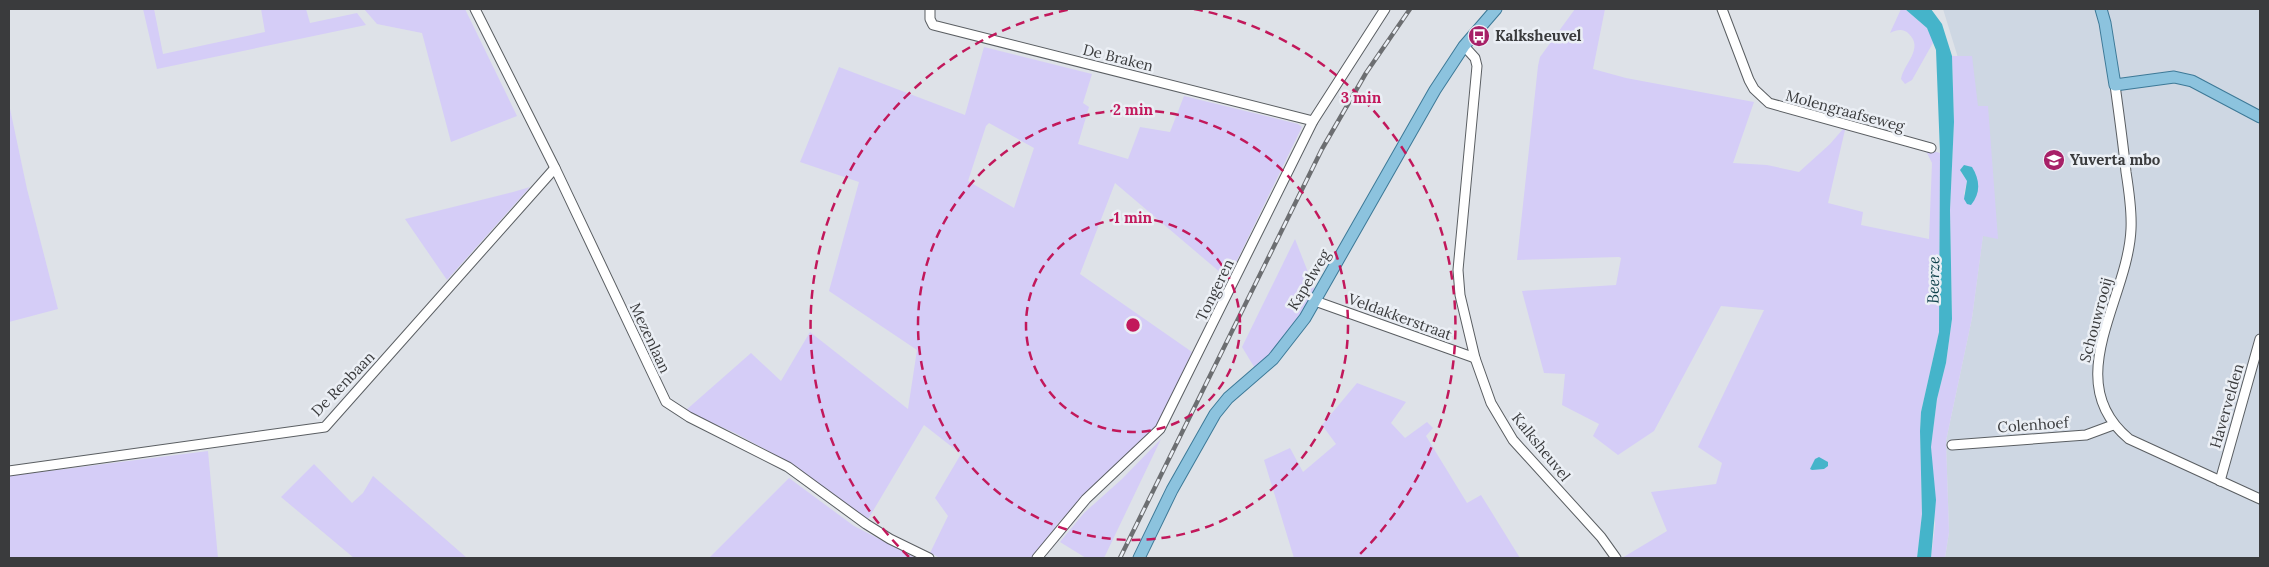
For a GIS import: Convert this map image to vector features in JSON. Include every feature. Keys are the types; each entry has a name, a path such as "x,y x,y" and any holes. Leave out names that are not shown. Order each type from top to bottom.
{"main road":[{"name":"Kapelweg","path":"1139,558 1176,482 1215,414 1228,398 1273,358 1305,318 1434,90 1464,46 1496,9"},
{"path":"2101,9 2115,85 2174,77 2192,82 2260,117"}],"street":[{"name":"Mezenlaan","path":"475,9 555,168 666,402 689,417 788,466 866,524 890,539 929,558"},
{"name":"De Braken","path":"930,9 930,19 933,25 1314,121"},
{"name":"Tongeren","path":"1037,558 1058,530 1086,499 1160,429 1314,121 1385,9"},
{"name":"Molengraafseweg","path":"1722,9 1749,80 1754,89 1769,103 1931,148"},
{"name":"Kalksheuvel","path":"1464,46 1475,58 1478,66 1458,283 1475,358 1491,403 1513,440 1601,537 1616,558"},
{"name":"Schouwrooij","path":"2115,85 2132,214 2131,235 2126,262 2100,352 2096,378 2105,412 2113,425 2129,439 2260,499"},
{"name":"De Renbaan","path":"9,471 325,427 555,168"},
{"name":"Veldakkerstraat","path":"1315,301 1475,358"},
{"name":"Havervelden","path":"2220,481 2260,339"},
{"name":"Colenhoef","path":"1952,445 2086,435 2113,425"}],"shaded area":[{"path":"143,9 154,9 163,54 265,32 261,9 306,9 310,23 357,13 366,25 157,69"},
{"path":"364,9 465,9 517,116 451,142 422,33 377,24"},
{"path":"1575,9 1605,9 1593,69 1626,78 1754,102 1733,163 1767,165 1799,172 1830,144 1843,129 1845,130 1828,203 1863,212 1861,225 1929,239 1932,163 1925,149 1940,153 1939,332 1921,412 1922,514 1917,558 1622,558 1667,531 1651,492 1716,484 1722,463 1698,447 1764,310 1721,306 1654,431 1618,455 1593,436 1599,424 1562,405 1565,374 1544,373 1522,291 1616,285 1621,258 1517,260 1540,57"},
{"path":"1901,9 1905,9 1927,28 1934,41 1912,80 1905,84 1901,79 1914,51 1913,40 1909,34 1902,30 1890,33"},
{"path":"1943,9 2260,9 2260,558 1945,558 1949,532 1946,441 1972,318 1983,235 1959,61"},
{"path":"984,47 1092,74 1083,103 1089,107 1078,144 1128,159 1140,127 1170,132 1184,96 1298,124 1302,127 1228,279 1115,183 1080,274 1192,352 1153,434 1060,521 1032,558 940,558 930,553 948,516 935,498 961,454 924,425 867,521 772,453 735,433 685,411 751,353 781,381 810,332 908,409 917,350 829,291 859,182 800,162 839,67 965,115","holes":["989,123 1034,148 1014,208 968,181 986,126"]},
{"path":"1952,56 1972,56 1978,106 1988,106 1998,239 1983,236 1972,318 1946,441 1949,532 1945,558 1931,558 1935,525 1931,447 1937,399 1946,363 1952,319 1950,210 1954,122","holes":["1964,165 1967,181 1961,172","1967,181 1971,205 1964,194"]},
{"path":"9,104 27,189 58,309 9,322"},
{"path":"530,187 447,280 405,219 513,192"},
{"path":"1295,239 1315,290 1286,337 1256,370 1242,347"},
{"path":"1357,383 1406,402 1391,423 1405,438 1427,422 1433,428 1426,436 1467,503 1481,495 1520,558 1294,558 1264,460 1290,448 1303,472 1336,444 1322,425"},
{"path":"1161,439 1104,558 1086,558 1060,542 1084,513 1122,479"},
{"path":"208,451 218,558 9,558 9,476"},
{"path":"314,464 352,503 363,493 373,476 467,558 354,558 281,497"},
{"path":"789,478 854,526 916,558 709,558"}],"water":[{"path":"1905,9 1931,9 1942,24 1952,56 1954,122 1950,210 1952,319 1946,363 1937,399 1931,447 1936,500 1931,558 1917,558 1922,514 1921,412 1939,332 1940,153 1936,50 1927,28"},
{"path":"1964,165 1972,167 1978,182 1978,191 1971,205 1967,204 1964,199 1967,181 1960,170"},
{"path":"1819,457 1828,462 1828,466 1824,469 1810,469 1815,459"}],"railway":[{"path":"1120,558 1322,149 1366,73 1410,9"}],"place":[{"name":"Kalksheuvel","path":"1479,36"},
{"name":"Yuverta mbo","path":"2054,160"}],"water label":[{"name":"Beerze","path":"1933,280"}]}
